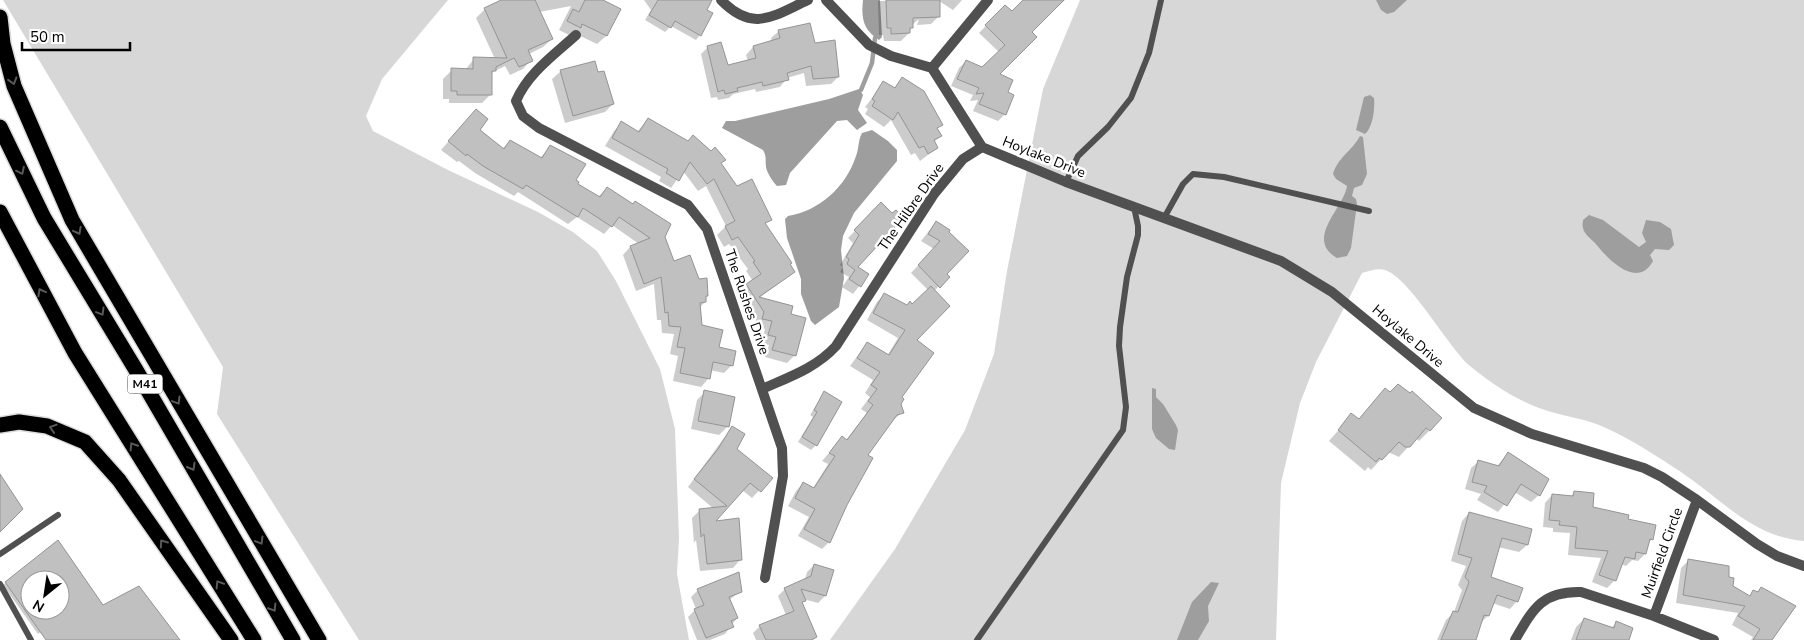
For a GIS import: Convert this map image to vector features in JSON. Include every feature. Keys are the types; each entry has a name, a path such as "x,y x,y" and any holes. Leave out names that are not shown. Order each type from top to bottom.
{"highway":[{"path":"0,17 3,44 14,86 72,220 319,640"},
{"name":"M41","path":"0,127 44,218 136,370 293,640"},
{"path":"0,212 21,256 75,353 254,640"},
{"path":"0,425 19,422 47,426 85,442 119,480 231,640"}],"street":[{"path":"721,0 743,18 757,19 774,15 808,0"},
{"path":"826,0 869,45 882,52 932,68 982,147"},
{"path":"932,68 988,0"},
{"name":"The Rushes Drive","path":"576,35 537,70 522,87 516,101 523,116 539,128 674,197 698,216 707,229 762,389 784,460 774,532 765,578"},
{"name":"Hoylake Drive","path":"982,147 1066,182 1281,261 1316,281 1459,397 1489,415 1532,434 1644,468 1662,476 1757,544 1777,556 1804,565"},
{"name":"The Hilbre Drive","path":"762,389 817,364 832,350 934,194 963,159 982,147"},
{"name":"Muirfield Circle","path":"1654,616 1697,500"},
{"name":"Muirfield Circle","path":"1516,640 1536,607 1544,599 1568,592 1581,592 1654,616 1714,640"}],"lane":[{"path":"1066,182 1078,156 1108,127 1131,98 1149,53 1161,0"},
{"path":"1164,218 1183,184 1193,174 1224,177 1369,211"},
{"path":"977,640 1122,430 1126,407 1119,346 1120,327 1127,277 1138,235 1134,207"},
{"path":"0,554 58,515"},
{"path":"0,584 30,639"}],"shaded area":[{"path":"3,0 448,0 382,79 366,116 373,131 448,170 538,212 573,232 597,251 616,281 660,369 675,429 679,538 677,574 689,640 359,640 217,414 223,367"},
{"path":"863,0 880,0 882,37 879,40 869,32 864,23 862,12"},
{"path":"1080,0 1804,0 1804,541 1786,538 1753,525 1681,472 1615,432 1592,422 1537,407 1497,386 1461,357 1406,286 1395,276 1382,269 1362,273 1316,362 1300,403 1281,483 1276,640 830,640 895,549 965,430 994,354 1007,271 1043,89"},
{"path":"1376,0 1407,0 1394,12 1387,14 1381,10"},
{"path":"859,89 863,95 858,110 867,123 857,130 847,120 837,121 790,173 786,185 777,186 772,180 767,169 763,150 722,128 726,121 735,121 829,99"},
{"path":"1370,95 1374,98 1374,112 1370,127 1365,134 1356,130 1364,97"},
{"path":"872,130 897,150 897,161 854,213 843,236 841,250 844,278 839,307 815,325 811,321 801,294 801,279 787,238 785,219 788,216 810,209 830,196 846,178 857,153 862,133"},
{"path":"1360,136 1363,137 1367,174 1362,185 1354,188 1352,196 1356,199 1357,204 1351,248 1347,256 1337,258 1328,250 1324,242 1325,233 1347,186 1336,179 1333,174 1338,163"},
{"path":"1589,215 1603,220 1639,247 1646,242 1642,233 1646,220 1660,222 1671,229 1674,245 1669,250 1655,249 1650,255 1653,261 1646,269 1639,273 1631,272 1614,263 1586,234 1583,220"},
{"path":"1152,388 1156,389 1156,397 1163,404 1178,430 1175,450 1169,449 1156,438 1152,429"},
{"path":"1211,582 1219,583 1208,606 1209,621 1198,640 1177,640 1192,602"}],"building":[{"path":"501,0 535,0 553,39 528,50 533,61 519,67 514,58 496,67 496,71 492,71 492,95 457,95 457,91 451,91 451,68 473,69 473,57 507,58 484,8"},
{"path":"585,0 603,0 621,9 607,36 582,24 581,28 567,21 573,9 579,12"},
{"path":"658,0 712,0 707,10 713,13 701,36 675,21 671,28 649,15"},
{"path":"886,0 940,0 940,17 913,18 913,28 910,28 910,33 891,34 891,28 887,28"},
{"path":"1023,0 1064,0 1032,32 1037,37 1000,74 1013,80 1008,92 1014,95 1006,115 979,104 984,93 976,94 979,88 957,79 966,60 982,67 1005,45 985,25 1005,5 1012,11"},
{"path":"810,23 815,43 835,40 839,77 813,79 811,66 787,73 789,80 763,86 762,82 737,88 738,91 725,94 724,90 718,92 707,46 721,42 728,65 756,58 753,46 780,38 778,30"},
{"path":"595,61 598,72 604,71 614,104 573,116 560,70"},
{"path":"902,77 924,91 943,125 937,128 942,136 934,140 938,148 928,154 924,146 919,148 898,112 893,120 872,106 875,101 872,99 883,81 895,88"},
{"path":"476,109 488,119 480,130 504,149 510,140 542,158 550,145 586,164 576,180 579,182 578,184 600,197 607,187 633,204 635,201 671,224 665,237 674,261 690,255 699,279 707,278 708,296 706,296 706,302 700,303 702,325 723,330 719,347 736,351 733,366 713,362 710,379 680,373 685,348 677,347 681,327 669,326 668,312 665,313 661,277 644,284 630,246 650,238 619,217 612,227 583,208 578,217 526,185 523,189 483,166 467,154 466,156 448,141"},
{"path":"648,118 688,141 693,135 711,151 715,147 726,160 721,163 737,186 752,179 772,220 765,223 792,263 790,264 795,272 759,297 793,306 791,314 806,318 796,356 772,350 776,337 768,335 772,321 762,319 764,312 746,284 761,274 753,262 755,261 738,237 732,240 725,226 735,221 714,179 707,184 690,162 679,181 666,173 668,169 612,138 621,121 639,132"},
{"path":"881,202 892,213 896,210 904,217 858,267 869,274 861,287 849,279 855,270 847,264 849,259 846,257 859,235 854,230"},
{"path":"936,221 950,230 949,232 969,251 947,274 950,277 940,288 918,265 940,241 928,234"},
{"path":"931,286 950,306 917,340 934,353 902,397 904,399 901,404 904,413 897,415 868,455 873,458 847,505 830,543 804,529 815,509 795,498 803,482 814,488 835,456 829,453 842,436 847,440 873,405 868,401 877,389 871,385 880,372 857,358 867,342 889,355 905,330 873,313 884,293 907,305 910,301 912,304"},
{"path":"1398,384 1410,393 1412,391 1442,418 1430,431 1426,428 1410,447 1405,447 1399,442 1382,460 1379,458 1376,462 1338,430 1351,413 1359,419 1385,388 1390,392"},
{"path":"704,390 735,397 729,427 698,421"},
{"path":"824,391 842,402 817,446 802,437 817,412 814,410"},
{"path":"732,426 745,434 737,449 773,478 761,492 750,483 716,521 739,518 742,560 707,564 704,534 701,537 699,509 727,506 694,479 718,449"},
{"path":"1508,452 1549,479 1540,496 1521,484 1507,506 1484,492 1487,486 1472,482 1478,460 1499,466"},
{"path":"0,474 23,509 0,532"},
{"path":"1574,491 1594,493 1593,507 1629,515 1628,519 1656,525 1653,540 1650,539 1646,554 1636,552 1635,559 1625,557 1616,581 1599,575 1608,551 1575,548 1577,527 1559,525 1560,521 1549,520 1552,494 1573,496"},
{"path":"1469,512 1532,529 1528,545 1502,538 1491,577 1523,588 1518,602 1497,595 1489,616 1484,615 1476,640 1441,640 1453,611 1458,612 1469,582 1465,577 1472,558 1458,554"},
{"path":"58,540 103,605 139,586 180,640 46,640 32,620 70,620 70,570 20,570"},
{"path":"1688,559 1729,566 1729,577 1734,578 1733,586 1750,596 1753,590 1758,592 1761,587 1796,606 1772,640 1753,640 1760,629 1738,616 1745,606 1683,595"},
{"path":"814,564 834,570 826,596 801,589 806,601 802,602 817,637 811,640 766,640 759,625 794,611 784,588 811,576"},
{"path":"20,570 20,603 5,582"},
{"path":"739,572 742,592 729,597 738,618 731,621 734,627 706,638 694,609 704,605 697,589"},
{"path":"1584,618 1614,628 1616,621 1633,628 1629,640 1576,640"}],"waterway":[{"path":"861,90 872,63 875,38"}]}
